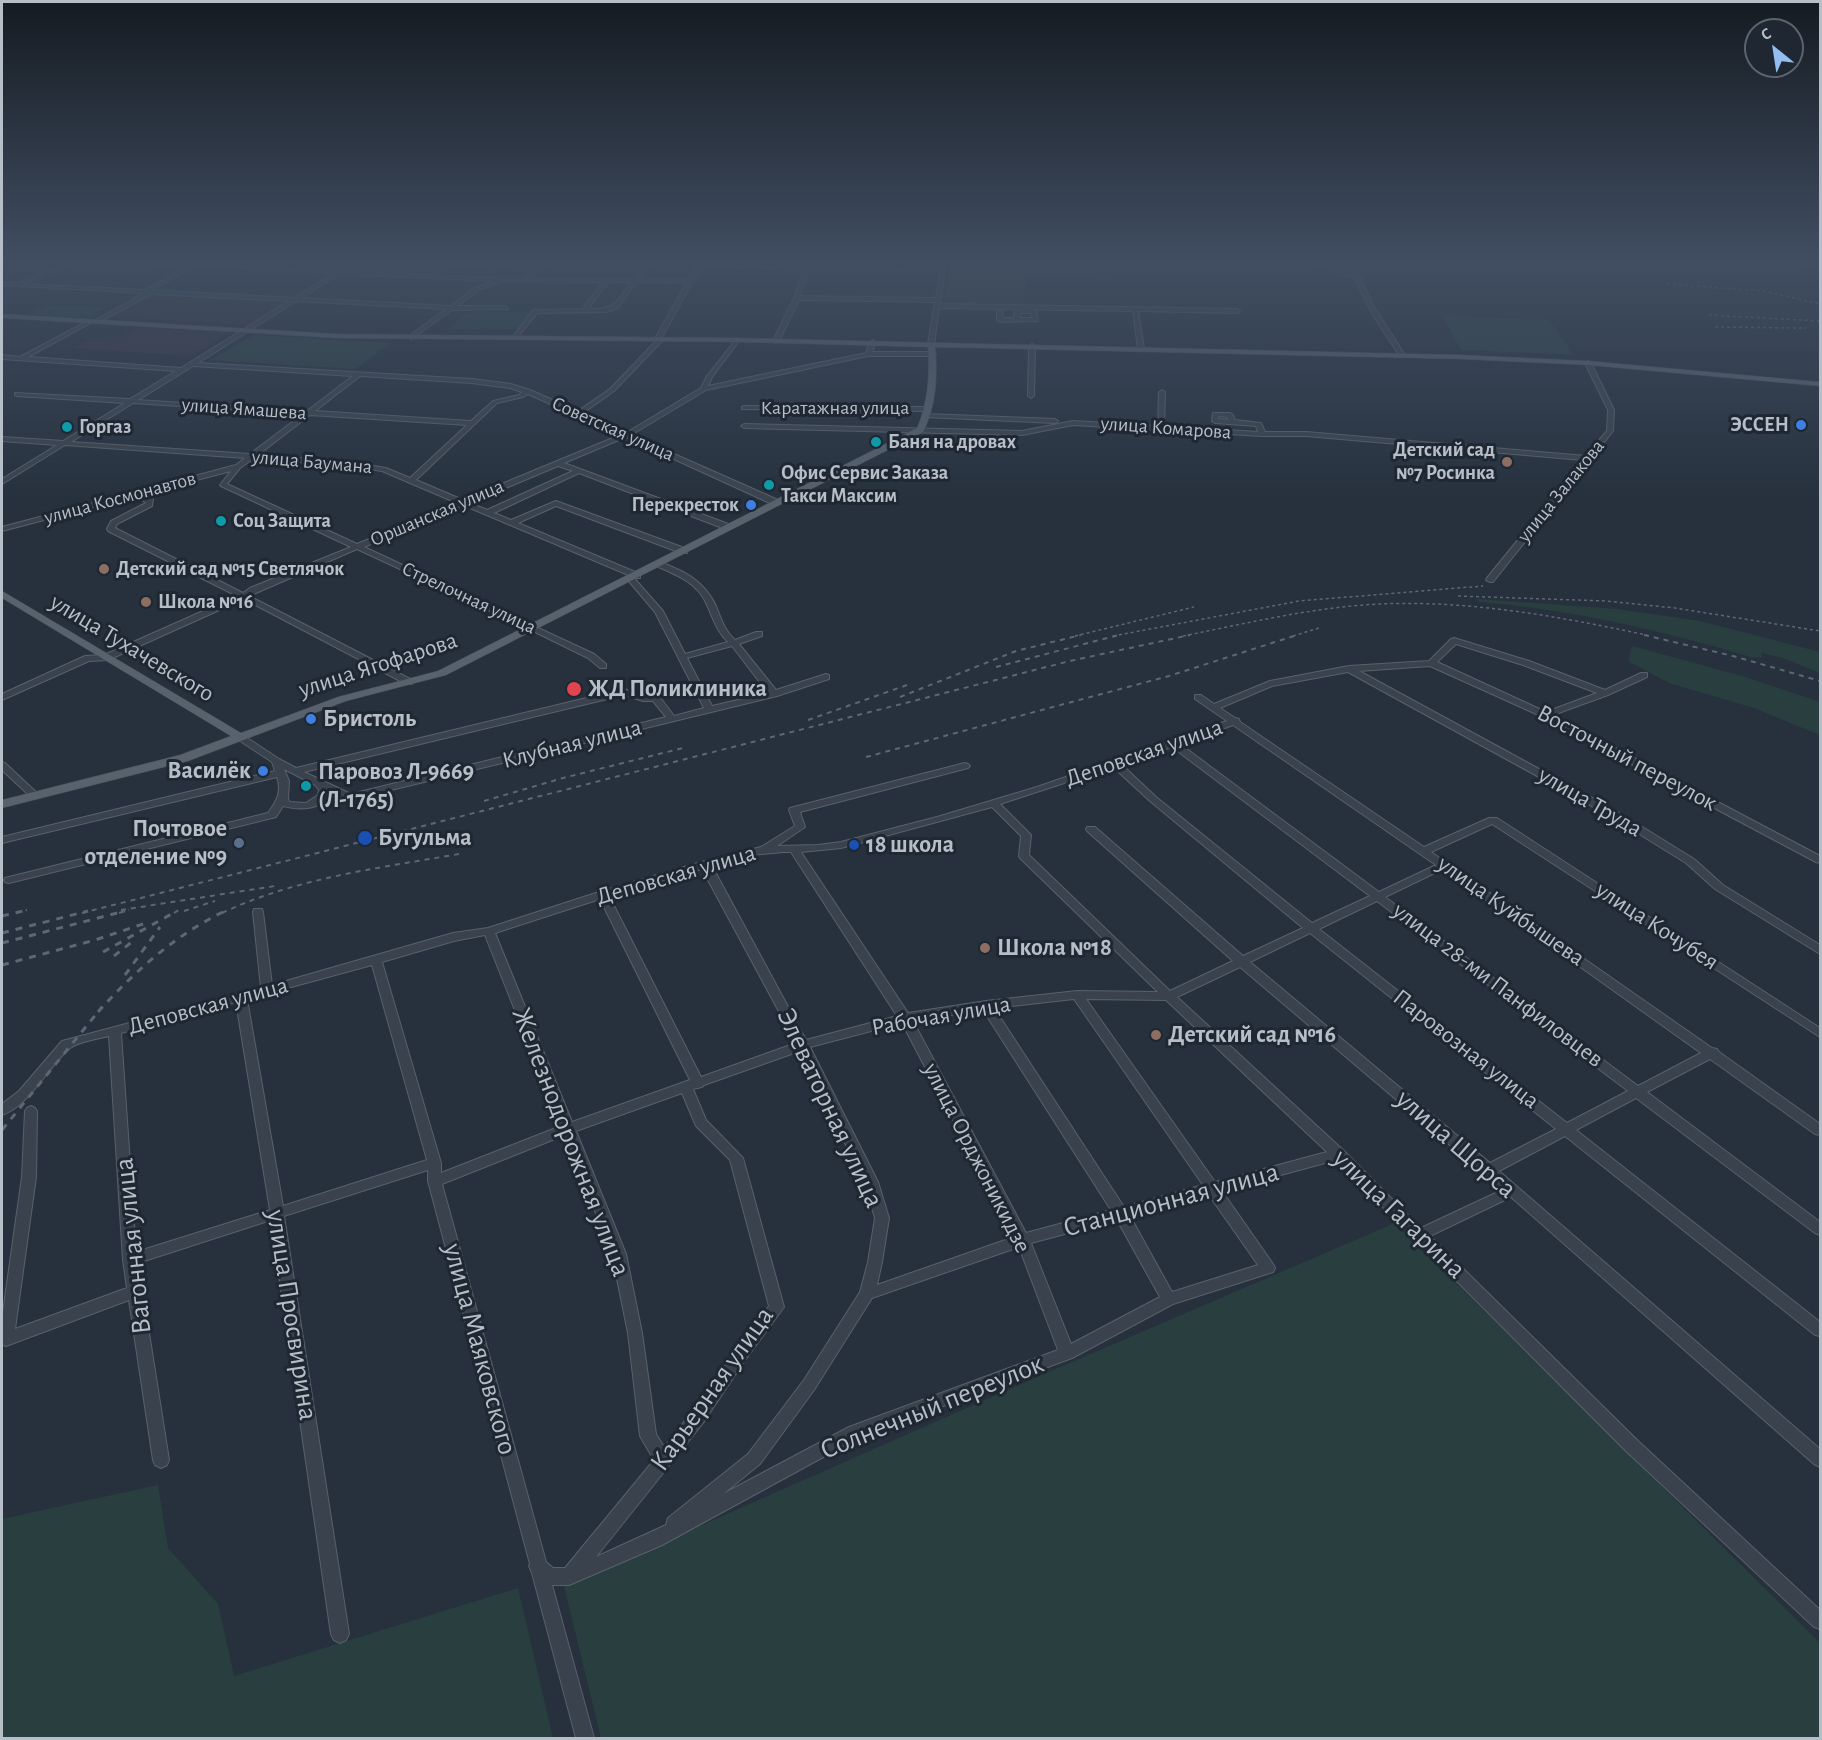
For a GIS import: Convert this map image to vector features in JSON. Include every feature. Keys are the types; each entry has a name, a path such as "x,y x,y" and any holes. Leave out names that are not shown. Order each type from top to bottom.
{"main road":[{"path":"879,342 1402,355 1588,363 1821,384"},
{"path":"920,430 927,412 933,354 931,344"},
{"name":"улица Ягофарова","path":"2,804 184,758 342,699 442,673 920,430"},
{"name":"улица Тухачевского","path":"2,594 105,658 240,737"}],"street":[{"path":"22,359 53,342"},
{"path":"2,482 63,442 228,342"},
{"path":"577,414 588,409 613,389 657,342"},
{"path":"704,389 735,342"},
{"path":"868,354 873,342"},
{"path":"1140,342 1141,349"},
{"path":"1394,342 1402,355"},
{"path":"1030,396 1032,346"},
{"name":"Оршанская улица","path":"2,697 88,658 105,658 358,546 626,435 704,389 868,354 933,354"},
{"path":"2,357 182,370"},
{"name":"улица Залакова","path":"1490,580 1610,431 1611,410 1588,363"},
{"name":"Советская улица","path":"192,364 472,381 528,391 775,502"},
{"path":"238,467 360,373"},
{"path":"412,480 495,402 521,396 528,391"},
{"path":"1161,428 1162,392"},
{"name":"улица Ямашева","path":"17,394 472,423"},
{"name":"Каратажная улица","path":"744,408 927,412 1064,423"},
{"path":"1232,422 1259,424 1262,434"},
{"name":"улица Комарова","path":"744,426 1022,433 1064,423 1262,434 1306,434 1588,458"},
{"name":"улица Баумана","path":"2,439 364,465 397,472 634,577"},
{"path":"558,463 728,527"},
{"name":"улица Космонавтов","path":"2,529 238,467"},
{"name":"Стрелочная улица","path":"238,467 223,485 534,628 591,656 603,666"},
{"path":"487,513 578,471"},
{"path":"138,494 150,501 149,504 114,523 111,529 409,682"},
{"path":"511,523 556,503 684,551"},
{"path":"659,564 684,574 704,591 720,629 734,642 774,694"},
{"path":"634,577 659,610 709,710"},
{"path":"683,657 759,634"},
{"path":"1431,663 1454,641 1526,663 1605,693"},
{"name":"Деповская улица","path":"1214,707 1270,684 1349,669 1431,663"},
{"name":"Восточный переулок","path":"1431,663 1546,715 1821,860"},
{"name":"улица Труда","path":"1349,669 1614,814 1690,861 1719,887 1821,950"},
{"path":"1546,715 1605,693 1644,675"},
{"name":"Клубная улица","path":"240,737 276,762 350,798 774,694 825,677"},
{"path":"294,771 624,692 643,698 656,698 672,719"},
{"name":"улица Куйбышева","path":"1198,696 1713,1052 1821,1130"},
{"name":"Деповская улица","path":"2,1110 23,1094 66,1044 453,937 489,931 705,864 765,849 816,849 839,845 993,803 1115,764 1236,721"},
{"name":"улица 28-ми Панфиловцев","path":"1173,743 1821,1229"},
{"path":"9,880 272,815 283,799 284,781 276,762"},
{"name":"Паровозная улица","path":"1115,764 1153,799 1312,929 1821,1330"},
{"path":"2,765 35,796"},
{"path":"765,849 800,828 794,810 965,765"},
{"path":"2,840 281,773"},
{"path":"283,799 287,804 296,806 317,802 325,794 324,789 318,783"},
{"name":"улица Гагарина","path":"993,803 1026,835 1024,855 1169,996 1338,1154 1397,1215 1421,1234 1631,1445 1821,1621"},
{"name":"улица Кочубея","path":"1424,851 1493,820 1821,1033"},
{"name":"улица Щорса","path":"1091,829 1242,962 1490,1170 1821,1459"},
{"name":"улица Орджоникидзе","path":"794,849 905,1018 1023,1240 1067,1353"},
{"name":"Элеваторная улица","path":"656,1539 754,1459 809,1385 867,1294 882,1218 871,1182 803,1045 705,864"},
{"name":"Рабочая улица","path":"435,1181 570,1128 803,1045 905,1018 986,1005 1077,995 1169,996 1444,865"},
{"name":"Карьерная улица","path":"569,1577 698,1418 738,1358 777,1307 736,1158 701,1123 692,1086 603,894"},
{"path":"258,912 267,990"},
{"name":"Железнодорожная улица","path":"489,931 619,1254 635,1333 648,1436 663,1460"},
{"name":"улица Маяковского","path":"376,960 434,1163 435,1181 585,1738"},
{"path":"1077,995 1212,1190"},
{"name":"улица Просвирина","path":"241,997 277,1212 340,1634"},
{"path":"986,1005 1121,1214 1169,1299"},
{"name":"Вагонная улица","path":"115,1032 130,1260 161,1460"},
{"path":"1490,1170 1713,1052"},
{"path":"31,1111 28,1177 4,1340 135,1291"},
{"name":"Станционная улица","path":"867,1294 1023,1240 1338,1154"},
{"path":"130,1260 434,1163"},
{"name":"Солнечный переулок","path":"569,1577 656,1539 855,1432 1067,1353 1169,1299 1268,1268 1212,1190"},
{"path":"1421,1234 1512,1191"},
{"path":"537,1566 550,1576 569,1577"}],"shaded area":[{"path":"85,342 214,342 191,356 74,348"}],"green space":[{"path":"242,342 390,344 355,369 211,360"},
{"path":"1457,342 1565,342 1574,355 1461,350"},
{"path":"1477,599 1617,609 1700,621 1820,652 1820,673 1783,658 1762,653 1762,658 1751,657 1616,622 1548,610 1479,602"},
{"path":"1632,646 1742,676 1820,702 1820,735 1754,708 1669,683 1628,661"},
{"path":"1395,1223 1820,1643 1820,1738 601,1738 564,1586 1028,1381"},
{"path":"158,1485 168,1548 218,1604 234,1676 518,1588 553,1738 2,1738 2,1519"}],"railway":[{"path":"1113,636 1299,601 1483,586"},
{"path":"1458,596 1606,601 1675,608 1820,631"},
{"path":"1183,636 1331,608 1414,603 1516,611 1651,636"},
{"path":"1075,636 1194,607"},
{"path":"1293,636 1319,628"},
{"path":"900,697 1016,651 1081,635"},
{"path":"996,667 1119,635"},
{"path":"82,913 1070,661 1190,635"},
{"path":"866,757 1169,676 1297,635"},
{"path":"1644,635 1733,656 1820,681"},
{"path":"808,720 910,684"},
{"path":"484,801 563,778 683,748"},
{"path":"222,913 250,901 308,883 459,854"},
{"path":"121,910 275,886"},
{"path":"184,911 215,901"},
{"path":"174,913 182,908"},
{"path":"16,913 27,910"},
{"path":"119,913 129,910"},
{"path":"2,916 23,911"},
{"path":"2,933 88,911"},
{"path":"2,943 125,911"},
{"path":"103,952 177,911"},
{"path":"98,1012 126,982 157,955 189,931 225,911"},
{"path":"2,965 95,940 149,922"},
{"path":"125,975 160,927"},
{"path":"114,956 133,941"},
{"path":"2,1130 102,1007"}],"place":[{"name":"ЭССЕН","path":"1801,425"},
{"name":"Горгаз","path":"67,427"},
{"name":"Баня на дровах","path":"876,442"},
{"name":"Детский сад №7 Росинка","path":"1507,462"},
{"name":"Офис Сервис Заказа Такси Максим","path":"769,485"},
{"name":"Перекресток","path":"751,505"},
{"name":"Соц Защита","path":"221,521"},
{"name":"Детский сад №15 Светлячок","path":"104,569"},
{"name":"Школа №16","path":"146,602"},
{"name":"ЖД Поликлиника","path":"574,689"},
{"name":"Бристоль","path":"311,719"},
{"name":"Василёк","path":"263,771"},
{"name":"Паровоз Л-9669 (Л-1765)","path":"306,786"},
{"name":"Бугульма","path":"365,838"},
{"name":"Почтовое отделение №9","path":"239,843"},
{"name":"18 школа","path":"854,845"},
{"name":"Школа №18","path":"985,948"},
{"name":"Детский сад №16","path":"1156,1035"}]}
